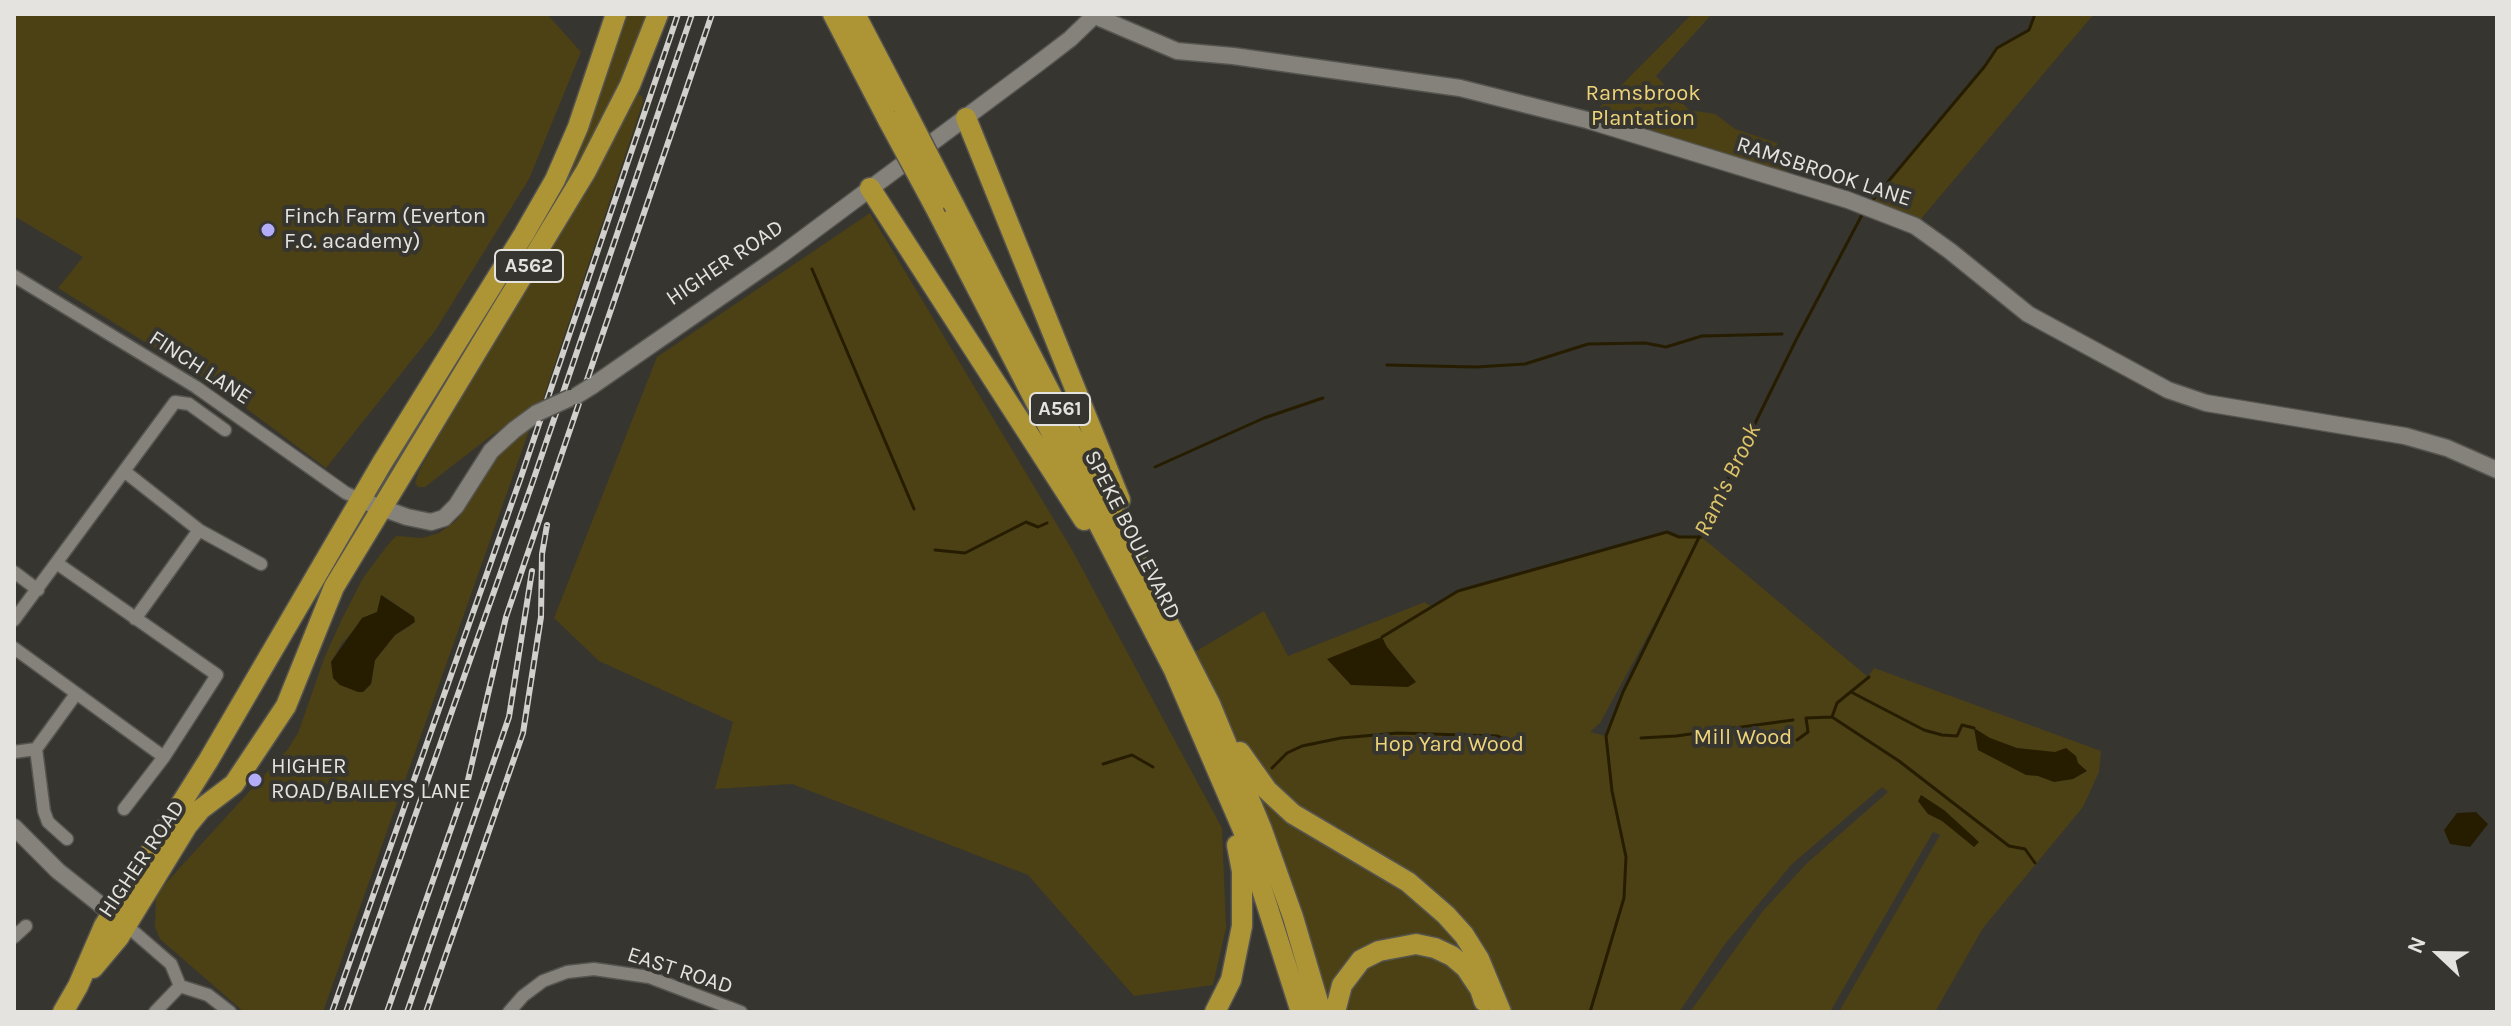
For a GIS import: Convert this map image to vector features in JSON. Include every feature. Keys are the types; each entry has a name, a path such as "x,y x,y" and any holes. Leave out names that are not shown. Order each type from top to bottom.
{"highway":[{"name":"HIGHER ROAD","path":"63,1012 360,499 555,180 578,127 616,14"},
{"name":"HIGHER ROAD","path":"119,919 201,809 234,784 286,706 334,587 586,171 630,85 658,14"},
{"name":"SPEKE BOULEVARD","path":"833,14 895,112 1164,610 1210,704 1262,830 1293,917 1321,1012"},
{"name":"SPEKE BOULEVARD","path":"855,14 895,112"},
{"path":"966,118 1164,610"},
{"path":"870,188 1140,603"},
{"name":"SPEKE BOULEVARD","path":"945,206 1174,670 1243,830 1301,1012"},
{"path":"1174,670 1238,847 1242,871 1243,899 1238,950 1231,980 1215,1012"},
{"path":"1210,704 1256,776 1280,803 1324,834 1408,882 1446,915 1464,935 1479,959 1501,1012"},
{"path":"1335,1012 1342,985 1361,960 1379,951 1416,944 1452,956 1466,968 1480,989 1488,1012"}],"street":[{"name":"HIGHER ROAD","path":"360,499 407,517 431,522 444,518 456,506 491,451 514,430 537,413 592,386 781,255 1070,39 1096,14"},
{"name":"RAMSBROOK LANE","path":"1096,14 1177,51 1460,88 1587,120 1848,200 1915,226 2028,314 2168,390 2206,403 2405,436 2447,448 2497,470"},
{"name":"FINCH LANE","path":"14,276 196,387 346,493 360,499"},
{"path":"14,620 175,402 189,404 225,430"},
{"path":"124,471 199,530 261,564"},
{"path":"135,619 199,530"},
{"path":"58,564 217,675 164,757 124,809"},
{"path":"14,572 38,590"},
{"path":"14,648 164,757"},
{"path":"67,839 48,822 44,811 36,749 76,694"},
{"path":"14,752 36,749"},
{"path":"14,827 58,871 171,964 180,986 208,995 230,1012"},
{"path":"14,937 26,926"},
{"name":"EAST ROAD","path":"509,1012 532,988 559,974 594,969 633,973 741,1012"},
{"path":"155,1012 180,986"}],"green space":[{"name":"Finch Farm (Everton F.C. academy)","path":"14,14 547,14 581,52 529,179 435,331 326,468 219,388 58,288 83,257 14,216"},
{"path":"624,14 650,14 600,131 401,466 390,461 524,250"},
{"name":"Ramsbrook Plantation","path":"1692,14 1712,14 1656,76 1689,110 1715,114 1735,129 1777,143 1792,183 1587,120"},
{"path":"2035,14 2094,14 1915,226 1867,207 1997,48 2029,31"},
{"path":"633,92 642,96 643,102 541,405 492,435 425,487 418,487 415,483 419,471"},
{"path":"870,213 1071,548 1222,828 1226,928 1213,985 1134,996 1028,875 792,784 715,789 733,722 599,661 554,618 657,357"},
{"path":"531,425 323,1012 244,1012 160,939 155,927 156,894 288,749 298,733 325,656 342,619 363,578 387,546 396,536 422,538 439,533 457,520 500,454","holes":["382,595 414,617 410,626 395,635 375,660 371,684 363,692 358,692 331,662 342,643 366,617 377,612"]},
{"path":"1667,532 1679,537 1701,537 1868,677 1874,668 2101,751 2099,772 2083,807 1983,928 1935,1012 1839,1012 1940,835 1933,832 1830,1012 1690,1012 1762,912 1807,863 1888,792 1882,787 1792,864 1725,944 1679,1012 1501,1012 1480,989 1488,1012 1321,1012 1188,656 1264,611 1288,656 1425,602 1430,606 1458,591","holes":["1688,562 1623,692 1606,736 1590,732 1600,723"]}],"shaded area":[{"path":"381,595 414,617 415,622 395,635 375,660 371,684 363,692 358,692 340,685 333,678 331,662 362,618 377,612"},
{"path":"1382,637 1416,682 1408,687 1351,685 1327,659"},
{"path":"1974,728 2017,748 2055,752 2066,748 2087,771 2073,779 2054,782 2026,775 1978,750"},
{"path":"1921,795 1944,810 1979,842 1974,847 1942,821 1928,814 1918,801"},
{"path":"2476,812 2488,824 2470,847 2450,844 2444,830 2457,813"}],"waterway":[{"name":"Ram's Brook","path":"1871,202 1997,48 2029,30 2035,14"},
{"name":"Ram's Brook","path":"1590,1012 1624,898 1626,857 1612,791 1606,736 1623,692 1796,340 1864,211"},
{"path":"812,269 914,509"},
{"path":"1387,365 1476,367 1525,364 1588,344 1645,343 1666,347 1702,336 1782,334"},
{"path":"1155,467 1264,418 1323,398"},
{"path":"935,550 965,553 1026,522 1038,527 1047,523"},
{"path":"1382,637 1458,591 1667,532 1679,537 1701,537"},
{"path":"1832,717 1837,703 1869,677"},
{"path":"1851,692 1924,730 1957,736 1962,725 1974,728"},
{"path":"1797,740 1808,732 1806,718 1832,717 1899,761 2009,846 2025,849 2035,863"},
{"path":"1641,738 1793,720"},
{"path":"1272,768 1287,753 1302,746 1341,738 1398,733 1497,736 1514,743 1506,751"},
{"path":"1103,764 1132,755 1153,767"}],"railway":[{"path":"332,1012 521,477 678,14"},
{"path":"346,1012 533,481 692,14"},
{"path":"387,1012 468,780 506,617 712,14"},
{"path":"426,1012 523,733 541,617 542,554 547,525"},
{"path":"407,1012 509,717 532,571"}],"place":[{"name":"Finch Farm (Everton F.C. academy)","path":"268,230"},
{"name":"HIGHER ROAD/BAILEYS LANE","path":"255,780"}],"park label":[{"name":"Mill Wood","path":"1743,738"},
{"name":"Hop Yard Wood","path":"1449,745"}]}
